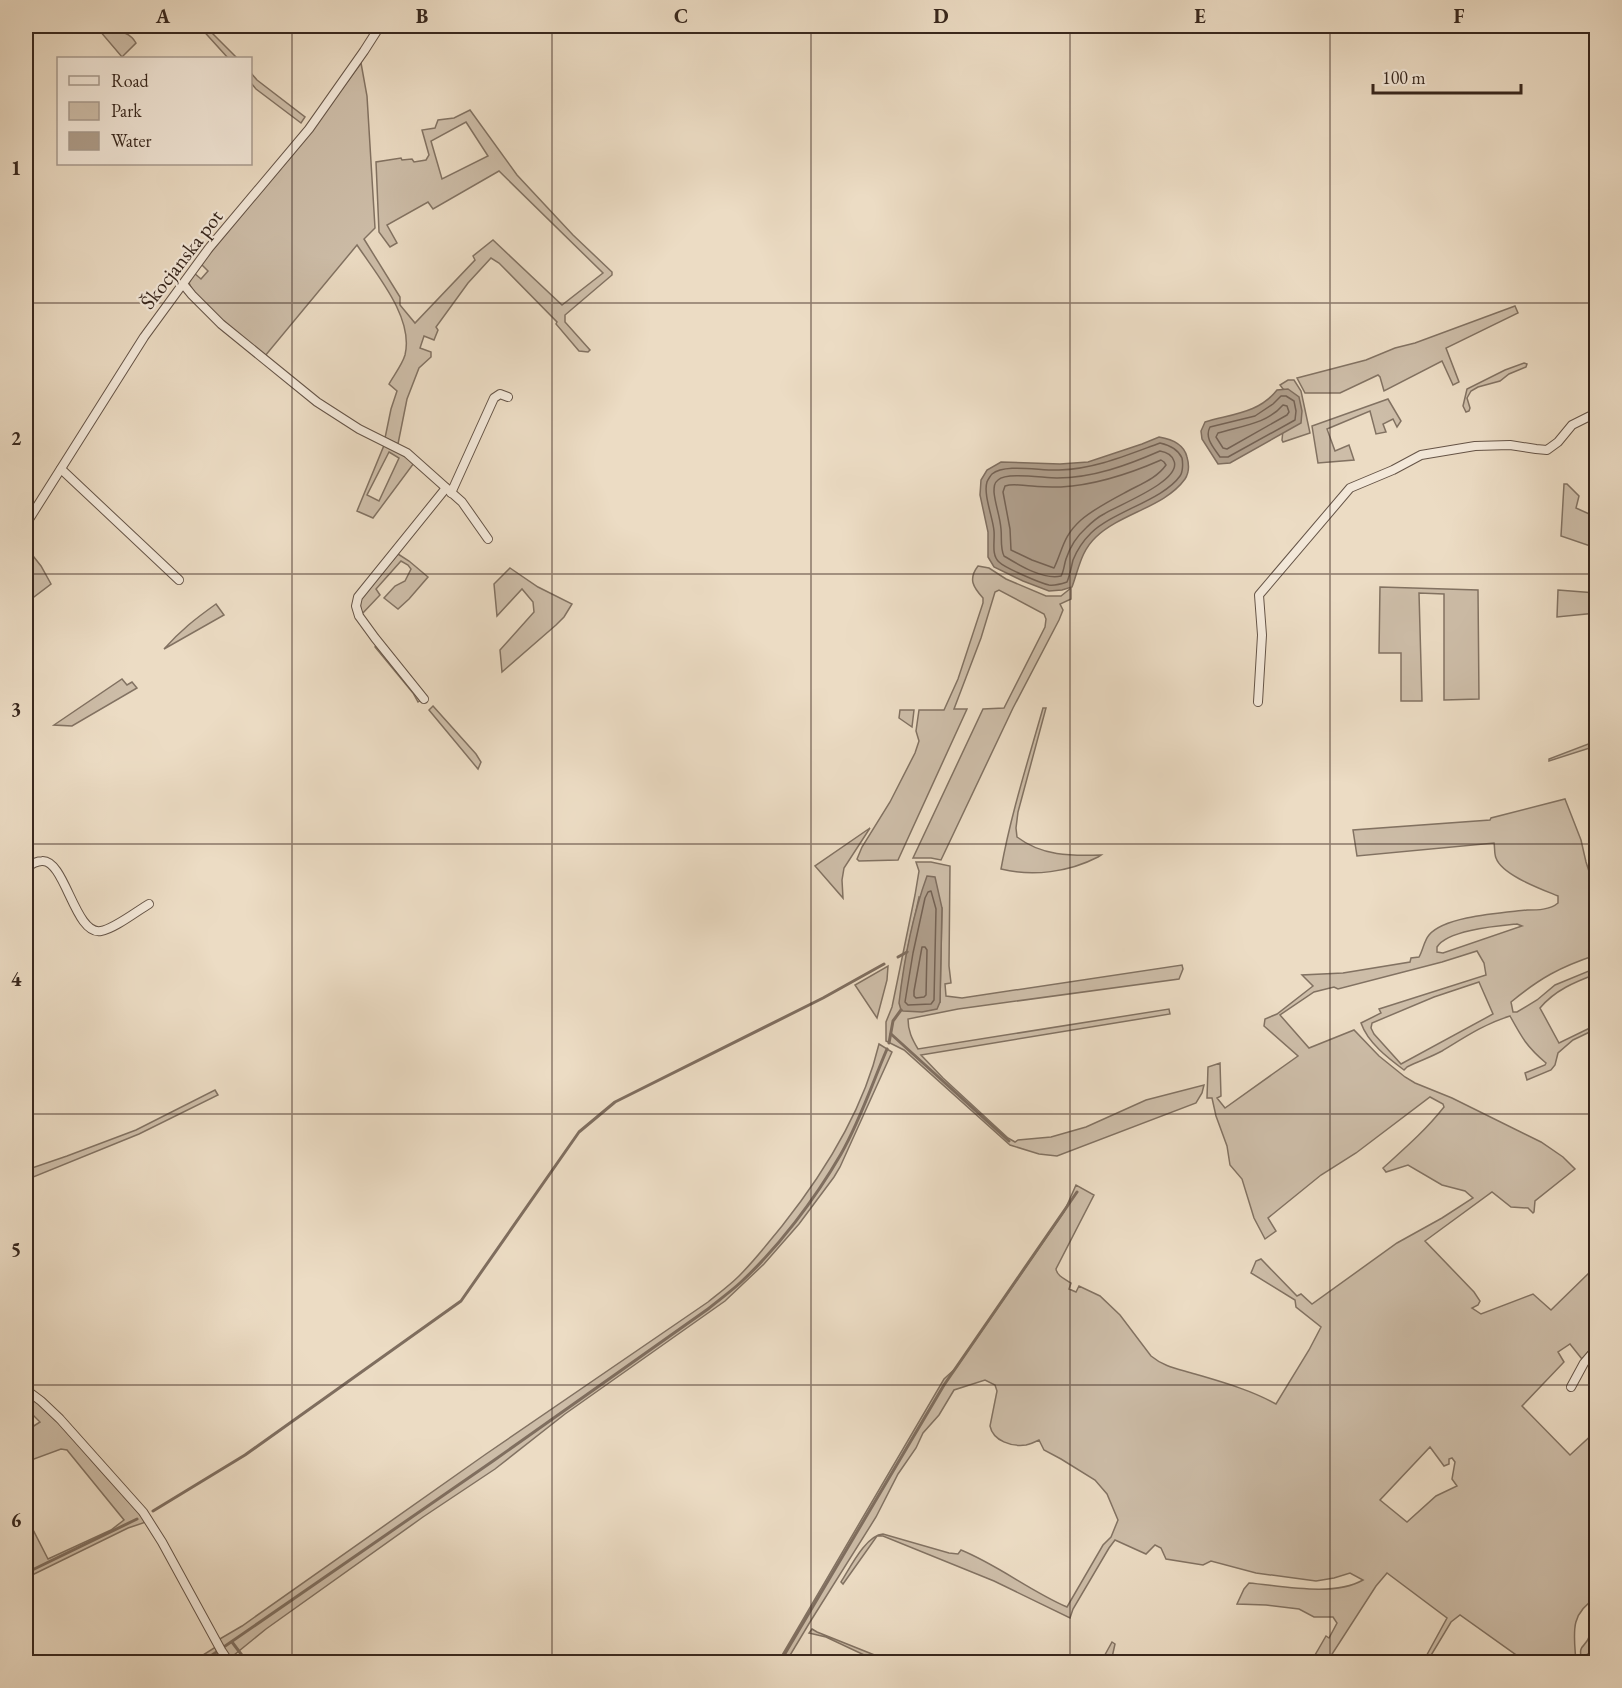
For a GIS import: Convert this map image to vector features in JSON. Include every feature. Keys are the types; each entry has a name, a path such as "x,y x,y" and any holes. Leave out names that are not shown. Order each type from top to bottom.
{"street":[{"name":"Škocjanska pot","path":"26,524 144,337 209,248 309,129 380,26"},
{"path":"183,284 220,324 316,402 359,429 407,453 462,502 488,539"},
{"path":"424,699 359,616 356,606 358,597 449,490 494,398 500,394 508,397"},
{"path":"1258,702 1262,635 1259,594 1350,488 1421,455 1475,446 1510,445 1547,450 1558,442 1572,425 1596,413"},
{"path":"61,469 180,580"},
{"path":"26,868 42,860 48,862 56,870 82,920 93,931 100,932 149,904"},
{"path":"1571,1387 1584,1363 1596,1349"},
{"path":"26,1391 41,1401 60,1419 144,1512 229,1662"},
{"path":"1581,1662 1596,1655"}],"green space":[{"path":"199,26 205,26 236,57 227,57"},
{"path":"99,30 115,30 125,33 136,43 122,57"},
{"path":"361,63 367,96 375,228 364,239 400,297 400,305 415,323 475,260 473,256 493,240 562,305 603,273 499,171 433,209 428,202 387,225 397,243 390,247 379,232 376,162 401,158 402,160 412,159 414,162 426,160 429,155 422,130 435,128 438,120 454,118 470,110 517,175 573,235 612,272 612,275 565,315 565,322 590,350 588,352 579,351 556,324 557,322 499,263 491,258 468,283 436,327 438,330 434,340 424,336 420,348 431,352 431,357 419,368 407,399 398,444 385,438 397,391 389,384 405,355 404,326 392,297 357,245 265,356 212,312 189,283 194,273 201,279 208,271 201,264 302,143","holes":["466,122 488,156 442,179 431,141"]},
{"path":"252,74 305,117 301,123 252,84"},
{"path":"1515,306 1518,313 1446,348 1459,382 1453,385 1442,361 1384,391 1378,375 1340,393 1305,393 1297,378 1366,360"},
{"path":"1524,363 1527,364 1526,367 1509,374 1500,381 1471,391 1467,398 1470,408 1466,412 1463,406 1467,389"},
{"path":"1288,380 1294,380 1301,391 1310,433 1283,442 1287,391 1280,385"},
{"path":"1388,399 1401,421 1397,427 1393,419 1383,424 1386,432 1376,434 1370,411 1327,429 1335,451 1349,445 1354,460 1318,463 1312,426"},
{"path":"385,443 414,463 373,518 357,511","holes":["389,452 399,458 379,501 367,495"]},
{"path":"1564,484 1567,484 1579,496 1576,508 1596,517 1596,548 1561,536"},
{"path":"26,547 51,584 26,603"},
{"path":"398,554 428,577 398,609 384,598 395,586 405,581 411,569 401,561 376,589 380,595 361,615 360,598"},
{"path":"978,566 989,568 1006,579 1046,596 1061,596 1071,588 1071,599 1060,604 1063,610 1059,620 1013,708 941,860 913,858 983,709 1004,708 1045,627 1044,614 999,590 995,592 981,638 954,709 967,709 898,860 859,861 857,859 862,847 890,802 915,753 919,741 916,731 919,710 944,710 958,679 983,603 983,598 973,583 973,575"},
{"path":"510,568 538,587 572,604 556,625 502,672 500,650 534,612 533,602 522,589 497,616 494,584"},
{"path":"1380,587 1478,590 1479,699 1444,700 1444,594 1419,593 1422,701 1401,701 1401,653 1379,653"},
{"path":"1558,590 1596,593 1596,613 1557,617"},
{"path":"216,604 224,615 164,649 188,625"},
{"path":"376,645 421,700 418,702 375,647"},
{"path":"122,679 127,685 132,682 137,688 72,726 54,725"},
{"path":"433,706 476,754 481,762 478,769 429,710"},
{"path":"1043,708 1046,708 1018,812 1017,837 1036,848 1057,854 1101,855 1087,862 1051,872 1026,873 1001,869 1015,808"},
{"path":"900,710 914,710 912,727 899,718"},
{"path":"1596,741 1596,746 1549,761 1549,759"},
{"path":"1565,799 1581,840 1596,893 1596,955 1551,974 1511,1002 1513,1012 1517,1012 1537,1000 1555,985 1596,968 1596,974 1559,991 1540,1008 1559,1043 1596,1025 1596,1029 1573,1040 1558,1053 1551,1070 1527,1080 1525,1073 1546,1063 1525,1042 1510,1016 1483,1027 1404,1070 1373,1043 1361,1023 1381,1013 1379,1009 1486,975 1484,963 1477,951 1338,989 1334,987 1314,992 1280,1015 1309,1048 1354,1030 1379,1056 1405,1077 1541,1142 1563,1157 1575,1169 1535,1201 1533,1213 1528,1208 1511,1207 1492,1192 1425,1241 1474,1292 1480,1301 1472,1308 1481,1314 1533,1294 1551,1310 1592,1270 1596,1274 1596,1343 1582,1359 1570,1344 1558,1352 1564,1362 1522,1406 1570,1455 1596,1431 1596,1598 1587,1604 1577,1618 1574,1634 1576,1662 1526,1662 1460,1615 1451,1622 1427,1662 1423,1662 1447,1618 1387,1573 1376,1586 1327,1662 1311,1662 1326,1636 1329,1638 1337,1623 1333,1617 1314,1617 1299,1609 1237,1604 1249,1583 1323,1589 1351,1585 1363,1580 1350,1573 1316,1581 1256,1573 1211,1561 1203,1565 1166,1559 1161,1548 1155,1545 1146,1554 1115,1540 1073,1609 1070,1618 994,1581 883,1536 877,1536 883,1534 949,1553 958,1554 961,1550 1067,1607 1103,1545 1111,1537 1118,1520 1107,1494 1095,1480 1044,1450 1039,1440 1031,1444 1015,1445 995,1436 990,1426 997,1391 995,1385 985,1380 954,1390 939,1415 923,1433 876,1517 786,1662 778,1662 944,1379 956,1368 1064,1212 1076,1185 1094,1195 1056,1269 1071,1283 1069,1289 1076,1292 1079,1286 1100,1296 1120,1315 1151,1356 1161,1363 1236,1387 1276,1404 1321,1327 1296,1307 1295,1300 1251,1273 1256,1261 1261,1259 1297,1296 1301,1294 1312,1304 1397,1243 1473,1198 1465,1191 1442,1185 1408,1165 1386,1172 1383,1168 1444,1107 1443,1104 1430,1097 1356,1153 1321,1175 1268,1218 1276,1231 1265,1239 1254,1218 1242,1179 1230,1165 1227,1146 1212,1098 1207,1098 1208,1067 1220,1063 1221,1096 1217,1098 1225,1108 1298,1056 1264,1026 1265,1019 1277,1014 1313,986 1302,975 1343,973 1410,962 1411,958 1419,957 1429,935 1448,924 1489,914 1543,909 1558,903 1558,896 1523,881 1506,870 1496,858 1494,843 1357,856 1353,830 1490,820","holes":["1517,924 1522,926 1443,953 1437,952 1437,947 1442,941 1461,933","1479,982 1493,1014 1401,1064 1371,1028 1372,1023 1434,997","1430,1447 1444,1466 1449,1464 1449,1459 1452,1458 1455,1462 1452,1479 1457,1486 1436,1496 1407,1522 1380,1500"]},
{"path":"870,828 844,868 843,898 815,866"},
{"path":"916,862 950,866 949,966 951,983 945,984 946,996 962,998 1182,965 1183,969 1179,979 958,1009 908,1019 911,1035 918,1049 1169,1009 1170,1014 921,1055 1008,1138 1015,1142 1051,1137 1086,1127 1146,1100 1204,1085 1196,1103 1057,1156 1039,1154 1010,1145 904,1050 886,1041 886,1022 892,1007 919,871","holes":["919,897 942,908 940,1002 901,990"]},
{"path":"888,966 887,980 877,1018 855,985"},
{"path":"879,1044 892,1052 840,1167 799,1224 764,1264 725,1301 565,1414 495,1469 423,1517 266,1629 234,1655 228,1655 218,1640 242,1626 486,1454 708,1302 735,1279 782,1226 827,1163 863,1094"},
{"path":"215,1090 218,1095 139,1134 26,1180 26,1170 136,1130"},
{"path":"26,1396 62,1425 146,1522 128,1528 26,1578 26,1516 48,1559 111,1530 124,1520 67,1450 61,1449 26,1462 26,1431 40,1422 26,1408"},
{"path":"877,1536 843,1584 841,1582 865,1546"},
{"path":"1596,1607 1596,1650 1582,1659 1581,1649 1588,1640"},
{"path":"812,1629 892,1662 879,1662 826,1637 809,1633"},
{"path":"1112,1642 1115,1644 1111,1662 1101,1662"},
{"path":"214,1648 223,1662 192,1662"}],"water":[{"path":"1288,389 1299,397 1302,411 1301,423 1230,463 1218,464 1202,439 1201,431 1205,422 1253,408 1270,398 1277,390"},
{"path":"1159,437 1176,443 1185,452 1188,465 1185,479 1166,496 1106,529 1096,537 1084,554 1072,587 1049,591 994,567 988,557 988,532 980,495 981,480 987,470 1001,462 1060,464 1088,462"},
{"path":"927,876 935,877 942,908 940,1002 937,1009 922,1012 903,1011 899,1003 906,955"}],"waterway":[{"path":"898,957 907,952"},
{"path":"153,1511 245,1455 461,1301 579,1132 615,1102 823,998 884,964"},
{"path":"889,1043 893,1021 901,1010"},
{"path":"891,1034 1009,1141"},
{"path":"202,1662 493,1461 708,1309 740,1283 782,1238 831,1171 854,1129 887,1049"},
{"path":"780,1662 944,1385 1077,1192"},
{"path":"26,1573 137,1519"},
{"path":"232,1642 247,1662"}]}
